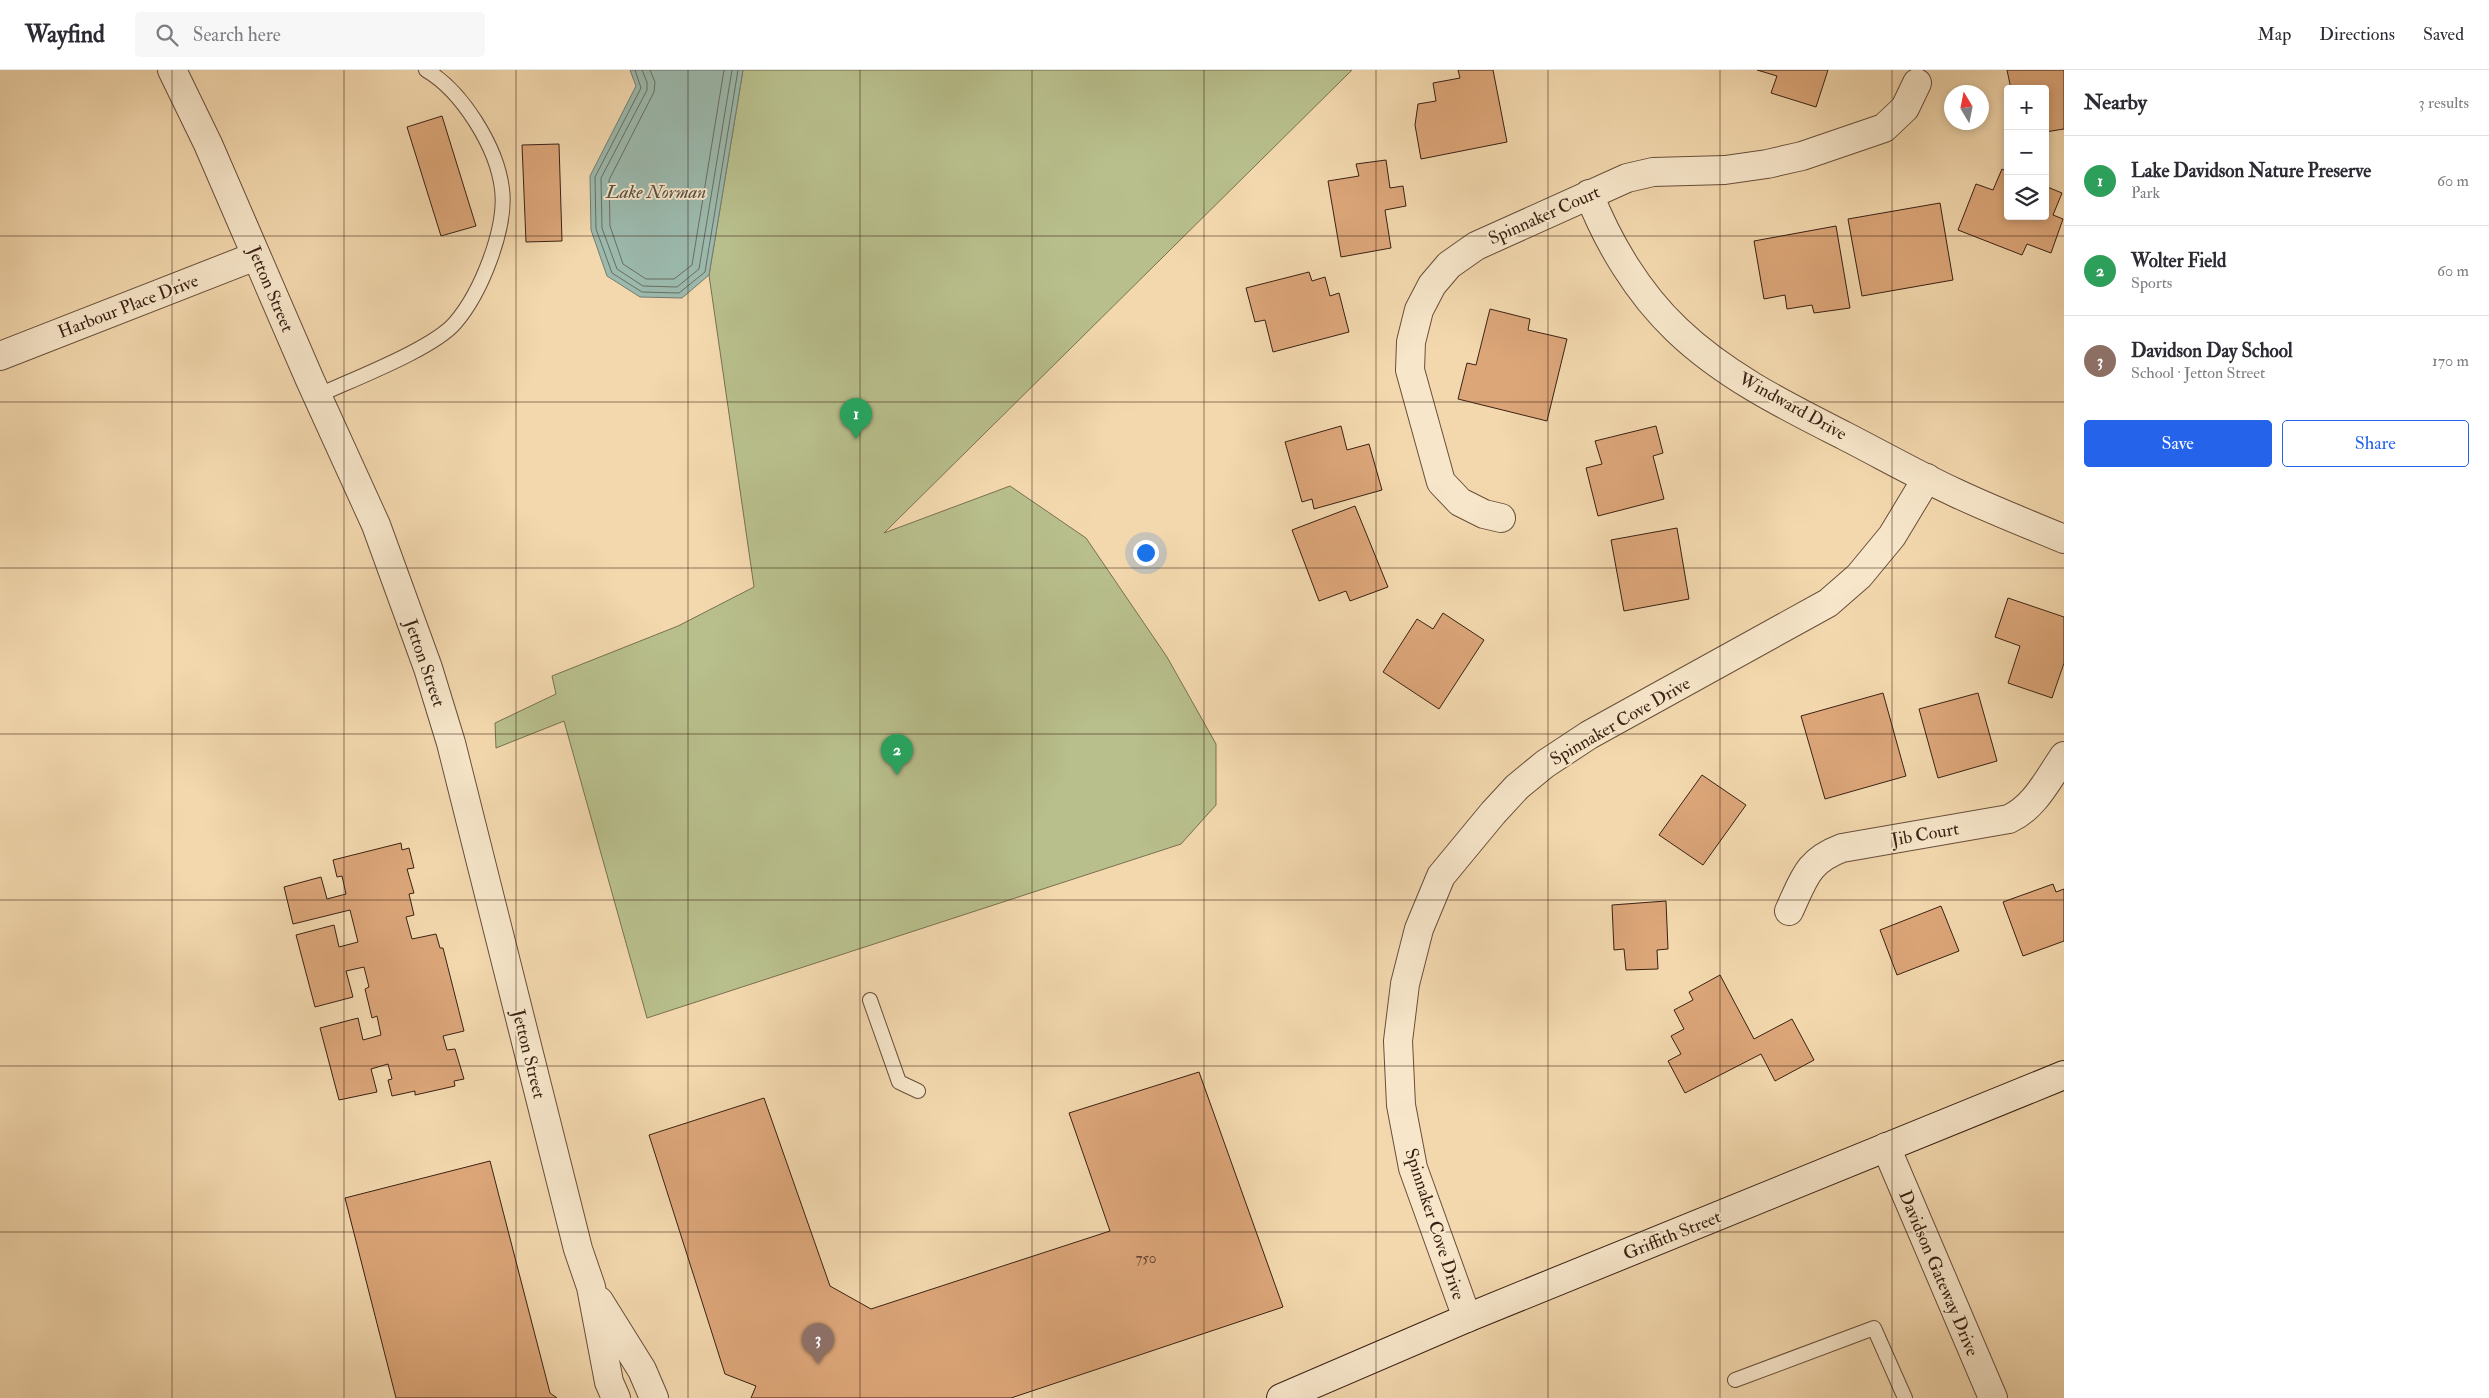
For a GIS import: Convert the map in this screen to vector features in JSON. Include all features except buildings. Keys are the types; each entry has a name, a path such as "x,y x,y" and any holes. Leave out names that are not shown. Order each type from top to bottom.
{"street":[{"name":"Jetton Street","path":"172,70 208,144 376,524 428,668 452,743 578,1249 591,1287 609,1382 616,1398"},
{"name":"Spinnaker Court","path":"1501,518 1484,514 1460,502 1441,482 1410,370 1411,342 1419,310 1432,285 1449,265 1476,246 1628,178 1653,172 1725,170 1767,164 1802,156 1884,128 1905,108 1917,83"},
{"name":"Windward Drive","path":"1589,194 1601,224 1613,246 1650,300 1676,329 1710,358 1780,403 1955,493 2064,539"},
{"name":"Harbour Place Drive","path":"0,356 256,256"},
{"name":"Spinnaker Cove Drive","path":"1467,1318 1413,1168 1400,1106 1398,1041 1405,984 1419,929 1440,876 1499,806 1517,787 1545,764 1589,735 1828,603 1858,576 1892,536 1927,478"},
{"name":"Jib Court","path":"1789,911 1809,869 1827,853 1842,848 2009,819 2021,814 2029,807 2064,756"},
{"name":"Griffith Street","path":"1281,1398 1467,1318 2064,1075"},
{"name":"Davidson Gateway Drive","path":"1886,1147 1993,1398"},
{"name":"Jetton Street","path":"591,1287 642,1370 654,1398"}],"lane":[{"path":"318,396 426,345 454,324 478,288 492,250 502,209 502,188 492,154 464,103 438,77 426,70"},
{"path":"870,1000 899,1082 918,1091"},
{"path":"1735,1380 1874,1328 1905,1398"}],"green space":[{"path":"743,70 1352,70 884,533 1010,486 1086,538 1167,657 1216,744 1216,805 1181,844 647,1018 564,721 496,748 495,723 556,694 552,676 678,626 754,587 709,275"}],"water":[{"name":"Lake Norman","path":"630,70 743,70 709,275 682,298 640,297 607,276 591,230 590,176 636,86"}],"place":[{"name":"Lake Davidson Nature Preserve","path":"856,439"},
{"name":"Wolter Field","path":"897,775"},
{"name":"Davidson Day School","path":"818,1364"}]}
